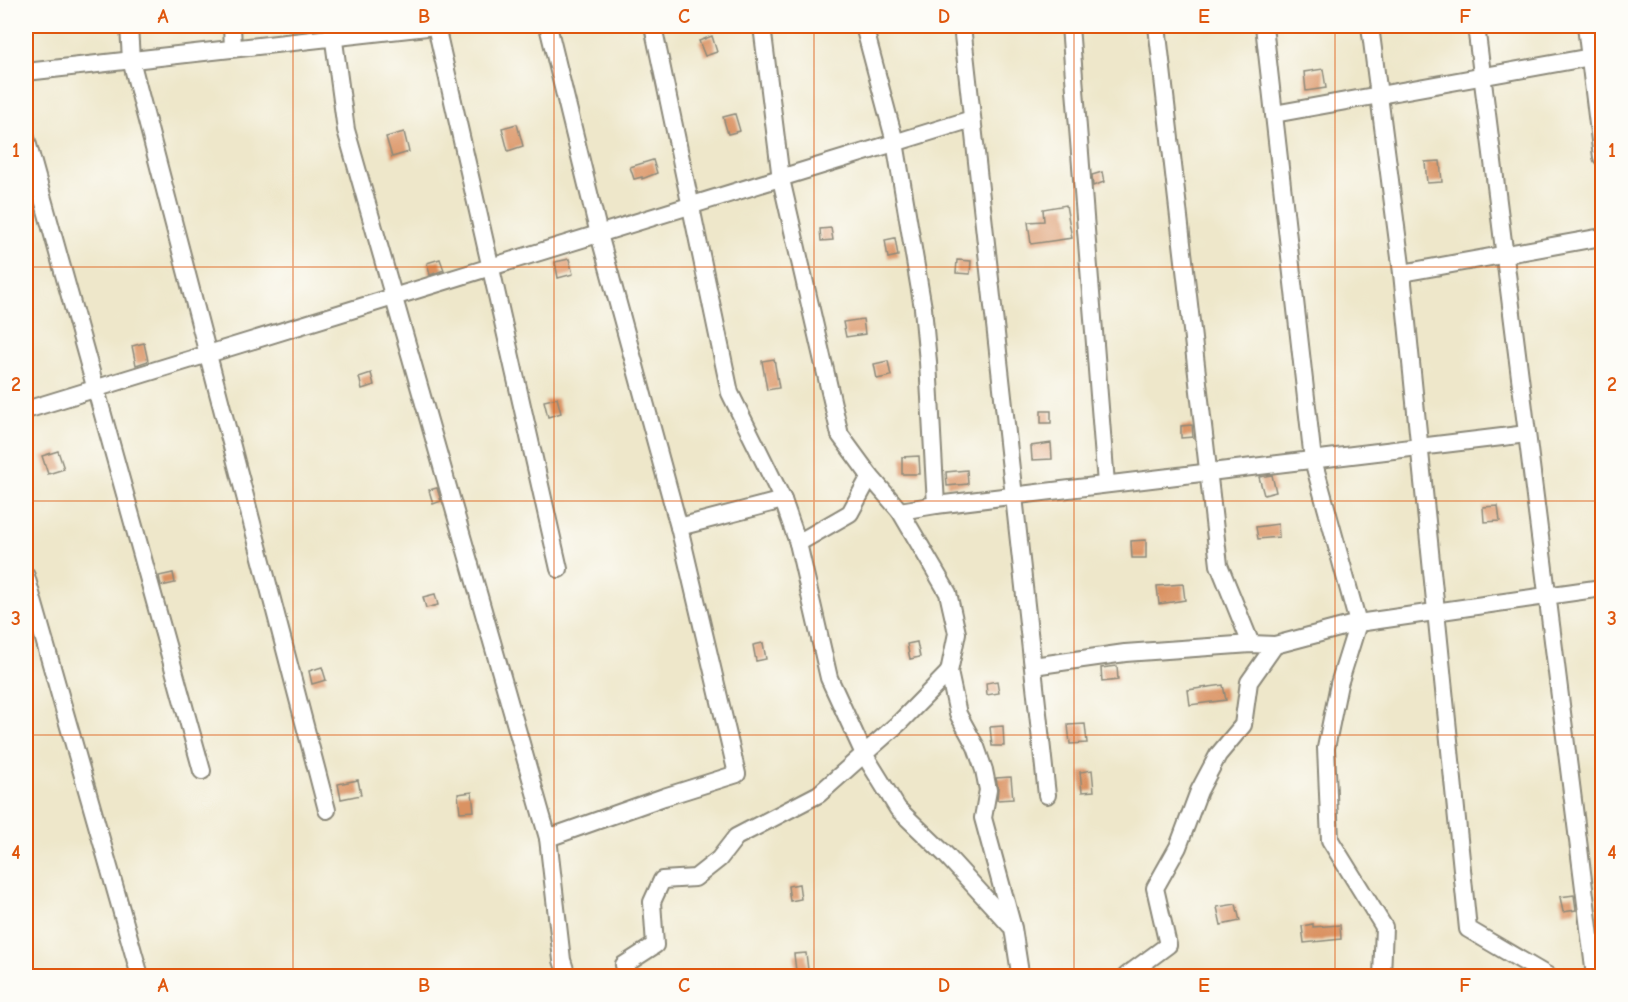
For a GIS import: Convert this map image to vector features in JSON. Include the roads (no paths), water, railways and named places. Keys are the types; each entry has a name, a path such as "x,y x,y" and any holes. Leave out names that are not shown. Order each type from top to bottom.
{"street":[{"path":"129,26 131,60 327,810"},
{"path":"232,26 233,48"},
{"path":"26,72 233,48 333,31 436,26 559,569"},
{"path":"548,26 598,234 679,526 737,774 548,838"},
{"path":"653,26 730,393 783,500 798,543 829,678 864,754 898,809 946,855 1013,928"},
{"path":"762,26 781,179 840,435 870,476 900,511 948,593 957,633 949,672 958,714 976,747 984,770 988,790 983,818 1013,928 1020,973"},
{"path":"864,26 895,142 923,308 936,505"},
{"path":"962,26 1047,795"},
{"path":"1070,26 1106,484"},
{"path":"1157,26 1219,565 1251,644"},
{"path":"1264,26 1313,460 1358,623 1339,684 1326,748 1330,840 1384,927 1382,976"},
{"path":"1370,26 1402,273 1468,929 1548,976"},
{"path":"1476,26 1595,976"},
{"path":"1586,26 1596,56 1602,157"},
{"path":"333,31 346,130 548,838 562,960 567,976"},
{"path":"1274,114 1596,56"},
{"path":"26,410 972,119"},
{"path":"26,138 202,771"},
{"path":"1402,273 1602,237"},
{"path":"900,511 1014,495 1527,434"},
{"path":"798,543 850,513 870,476"},
{"path":"679,526 783,500"},
{"path":"26,576 140,976"},
{"path":"1033,666 1125,653 1251,644 1275,645 1358,623 1602,588"},
{"path":"1126,976 1168,945 1155,888 1178,847 1199,791 1218,755 1243,725 1249,682 1275,645"},
{"path":"627,976 624,965 655,945 652,902 662,880 695,879 719,859 736,837 819,794 900,722 949,672"}]}
